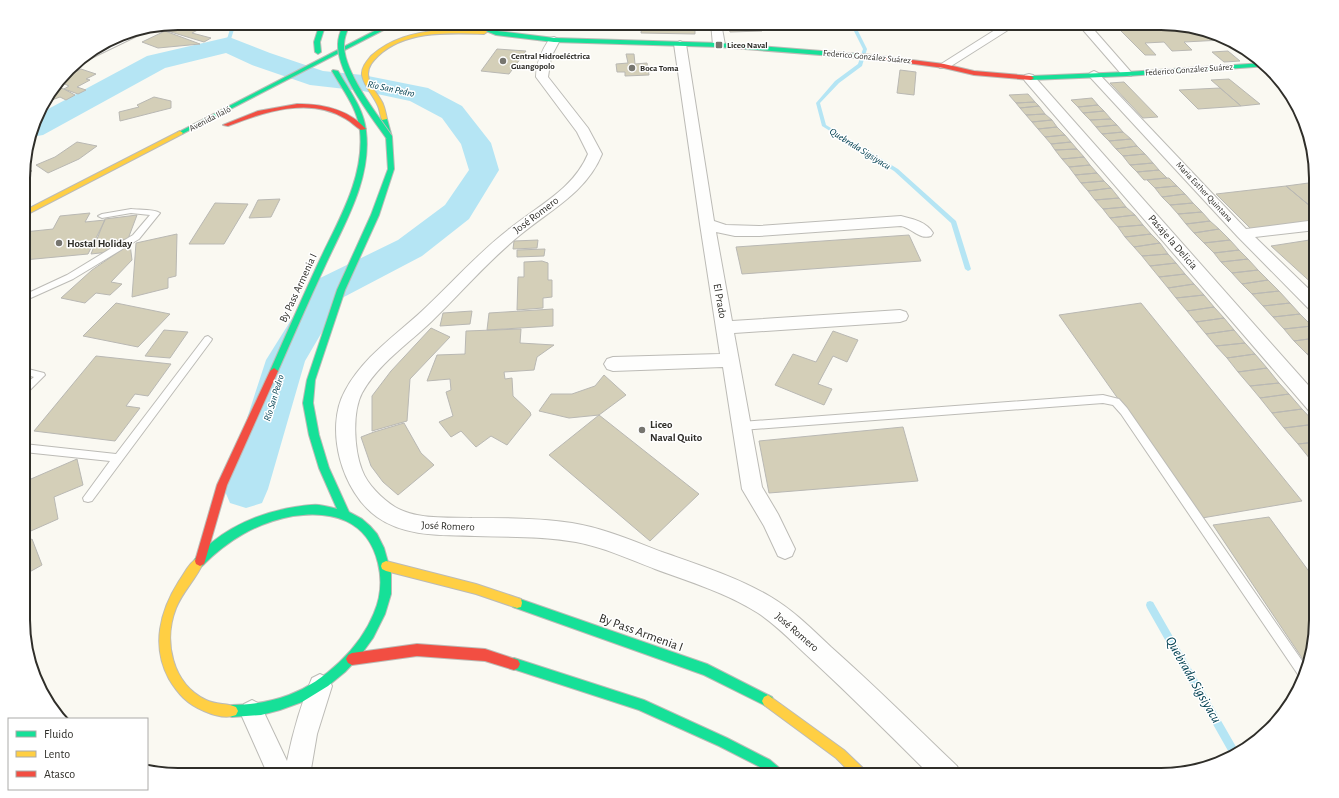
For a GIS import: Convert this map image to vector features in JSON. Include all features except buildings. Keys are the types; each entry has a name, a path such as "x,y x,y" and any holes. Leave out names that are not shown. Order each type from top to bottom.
{"street":[{"path":"318,52 317,42 320,30"},
{"path":"344,30 341,38 341,48 352,76 389,137"},
{"path":"245,89 361,30"},
{"name":"Avenida Ilaló","path":"30,211 319,62 389,30"},
{"path":"345,515 324,468 314,435 308,403 311,380 341,290 375,215 386,188 391,169 389,137 381,106 365,75 366,67 373,51 394,30"},
{"name":"Federico González Suárez","path":"488,30 496,33 554,40 719,45 844,54 1029,78 1127,74 1257,66"},
{"path":"717,30 719,45"},
{"path":"944,66 1003,30"},
{"path":"1088,30 1127,74"},
{"path":"373,51 425,34 457,31 496,33"},
{"name":"José Romero","path":"554,40 541,67 542,77 583,131 595,154 592,164 574,188 540,211 506,238 364,376 351,395 346,415 346,434 352,472 374,504 384,512 397,519 415,525 528,528 574,532 619,546 739,592 779,615 843,672 941,768"},
{"name":"El Prado","path":"680,44 706,224 752,490 785,549"},
{"name":"By Pass Armenia I","path":"200,561 222,485 354,193 363,157 360,116 331,62 330,48"},
{"path":"352,76 356,65"},
{"name":"Maria Esther Quintana","path":"1094,75 1244,234 1309,293"},
{"name":"Pasaje la Delicia","path":"1029,78 1309,399"},
{"path":"217,129 260,112 282,107 303,106 336,110 346,114 362,129"},
{"path":"30,218 93,189"},
{"path":"706,224 729,231 759,232 901,221 911,223 926,233"},
{"path":"1244,234 1309,226"},
{"path":"724,328 900,316"},
{"path":"612,364 730,360"},
{"path":"318,509 345,515 360,523 372,534 381,549 386,566 387,583 384,602 378,621 367,640 352,659 320,686 287,703 252,712 218,711 190,698 171,677 163,650 166,619 179,589 200,561 227,538 257,521 288,511 318,509"},
{"name":"By Pass Armenia I","path":"386,566 476,589 637,644 707,670 769,702 840,754 855,768"},
{"path":"352,659 418,650 485,655 640,704 723,742 766,764 771,768"},
{"path":"298,768 305,734 320,686"},
{"path":"252,712 278,768"}],"lane":[{"path":"30,295 70,277 136,237 156,213 131,211 102,216"},
{"path":"88,498 208,339"},
{"path":"30,372 41,375 30,386"},
{"path":"741,426 1103,400 1116,402 1124,411 1301,669"},
{"path":"30,449 119,458"}],"waterway":[{"path":"229,39 232,30"},
{"name":"Quebrada Sigsiyacu","path":"856,30 865,49 860,65 837,82 818,103 824,126 896,170 954,222 968,269"},
{"name":"Río San Pedro","path":"40,125 156,62 229,45 261,59 320,79 363,83 418,94 452,112 476,143 484,170 457,212 410,248 329,289 286,360 246,489"},
{"name":"Quebrada Sigsiyacu","path":"1150,605 1233,749"}],"traffic: fast":[{"path":"318,52 317,42 321,30"},
{"path":"344,30 341,47 347,69 360,94 389,137"},
{"path":"180,133 380,30"},
{"path":"488,30 496,33 554,40 719,45 872,57"},
{"path":"1031,78 1127,74 1257,66"},
{"path":"274,371 343,219 357,184 361,166 364,148 363,131 359,115 335,71"},
{"path":"345,515 324,468 314,435 308,403 311,380 341,290 375,215 391,169 389,137 384,119"},
{"path":"232,711 271,707 298,698 324,682 341,668 356,652 370,634 379,614 385,594 386,573 381,553 376,542 367,529 358,522 345,515 318,509"},
{"path":"198,563 224,539 252,523 284,514 318,509"},
{"path":"517,603 707,670 768,701"},
{"path":"514,664 640,704 723,742 766,764 771,768"}],"traffic: slow":[{"path":"384,119 381,106 365,77 366,68 369,63 382,50 395,42 424,34 455,31 484,32"},
{"path":"30,211 180,133"},
{"path":"198,563 188,577 171,607 166,622 164,637 165,653 170,669 179,685 189,696 209,707 224,711 232,711"},
{"path":"386,566 476,589 517,603"},
{"path":"768,701 840,754 855,768"}],"traffic: jam":[{"path":"872,57 944,66 974,73 1031,78"},
{"path":"226,125 261,112 279,108 315,106 332,110 348,117 363,129"},
{"path":"200,561 222,485 274,371"},
{"path":"352,659 417,650 485,655 514,664"}],"place":[{"name":"Liceo Naval","path":"719,45"},
{"name":"Central Hidroeléctrica Guangopolo","path":"503,61"},
{"name":"Boca Toma","path":"632,68"},
{"name":"Hostal Holiday","path":"59,243"},
{"name":"Liceo Naval Quito","path":"642,430"}]}
